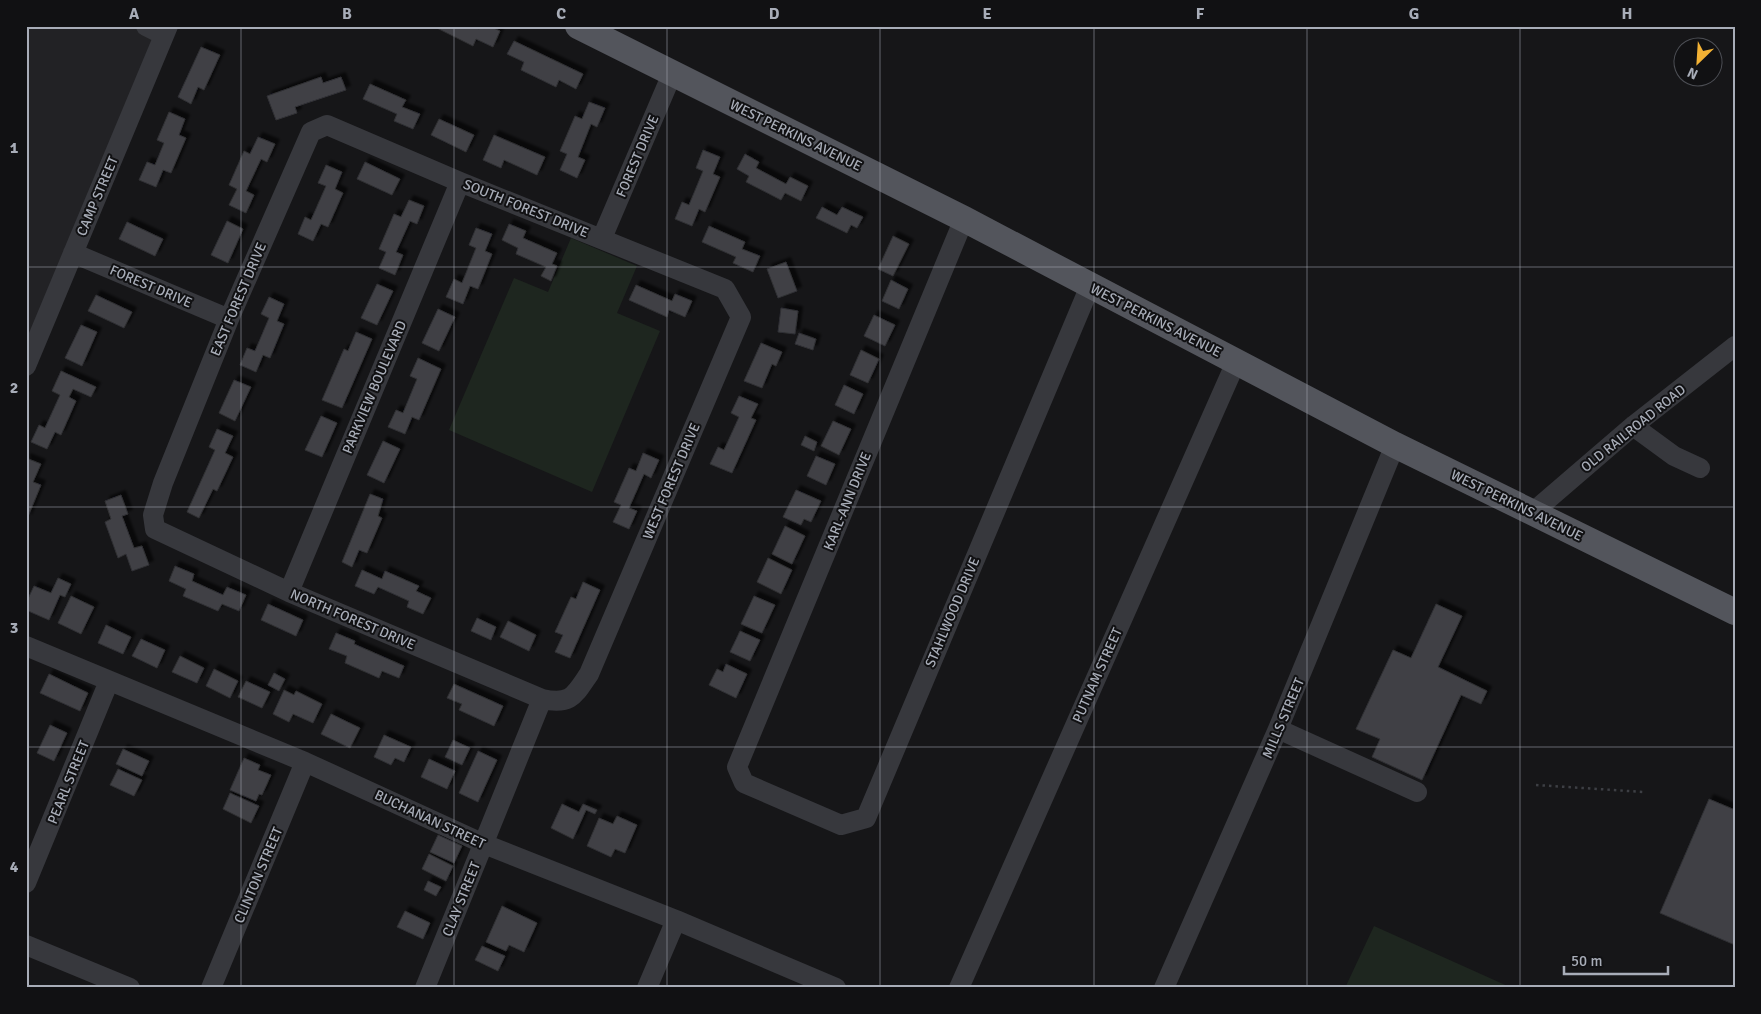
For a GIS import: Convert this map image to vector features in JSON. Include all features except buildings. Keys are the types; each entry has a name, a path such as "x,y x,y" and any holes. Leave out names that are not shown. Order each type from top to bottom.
{"main road":[{"name":"WEST PERKINS AVENUE","path":"578,26 964,219 1395,445 1735,612"}],"street":[{"name":"CAMP STREET","path":"26,366 73,253 159,29"},
{"name":"FOREST DRIVE","path":"602,238 672,74"},
{"name":"SOUTH FOREST DRIVE","path":"327,125 460,182 725,289"},
{"name":"EAST FOREST DRIVE","path":"163,484 229,319 311,132 327,125"},
{"name":"PARKVIEW BOULEVARD","path":"288,592 460,182"},
{"name":"KARL-ANN DRIVE","path":"744,783 737,767 964,219"},
{"name":"FOREST DRIVE","path":"73,253 229,319"},
{"name":"STAHLWOOD DRIVE","path":"744,783 841,825 866,818 1090,286"},
{"name":"WEST FOREST DRIVE","path":"589,674 741,317 725,289"},
{"name":"OLD RAILROAD ROAD","path":"1533,512 1633,426 1735,346"},
{"name":"PUTNAM STREET","path":"959,988 1236,362"},
{"path":"1633,426 1674,456 1700,468"},
{"name":"MILLS STREET","path":"1164,988 1278,729 1395,445"},
{"name":"NORTH FOREST DRIVE","path":"163,484 153,516 155,529 288,592 542,699 556,702 574,697 589,674"},
{"name":"BUCHANAN STREET","path":"26,646 305,762 484,844 676,920 836,988"},
{"name":"PEARL STREET","path":"26,883 109,681"},
{"name":"CLAY STREET","path":"426,988 542,699"},
{"path":"1278,729 1417,792"},
{"name":"CLINTON STREET","path":"212,988 305,762"},
{"path":"647,988 676,920"},
{"path":"26,945 130,988"}],"path":[{"path":"1536,785 1644,792"}],"shaded area":[{"path":"26,26 168,26 26,366"},
{"path":"571,238 637,266 617,313 660,331 592,492 449,430 514,278 548,292"},
{"path":"1374,926 1512,988 1345,988"}]}
